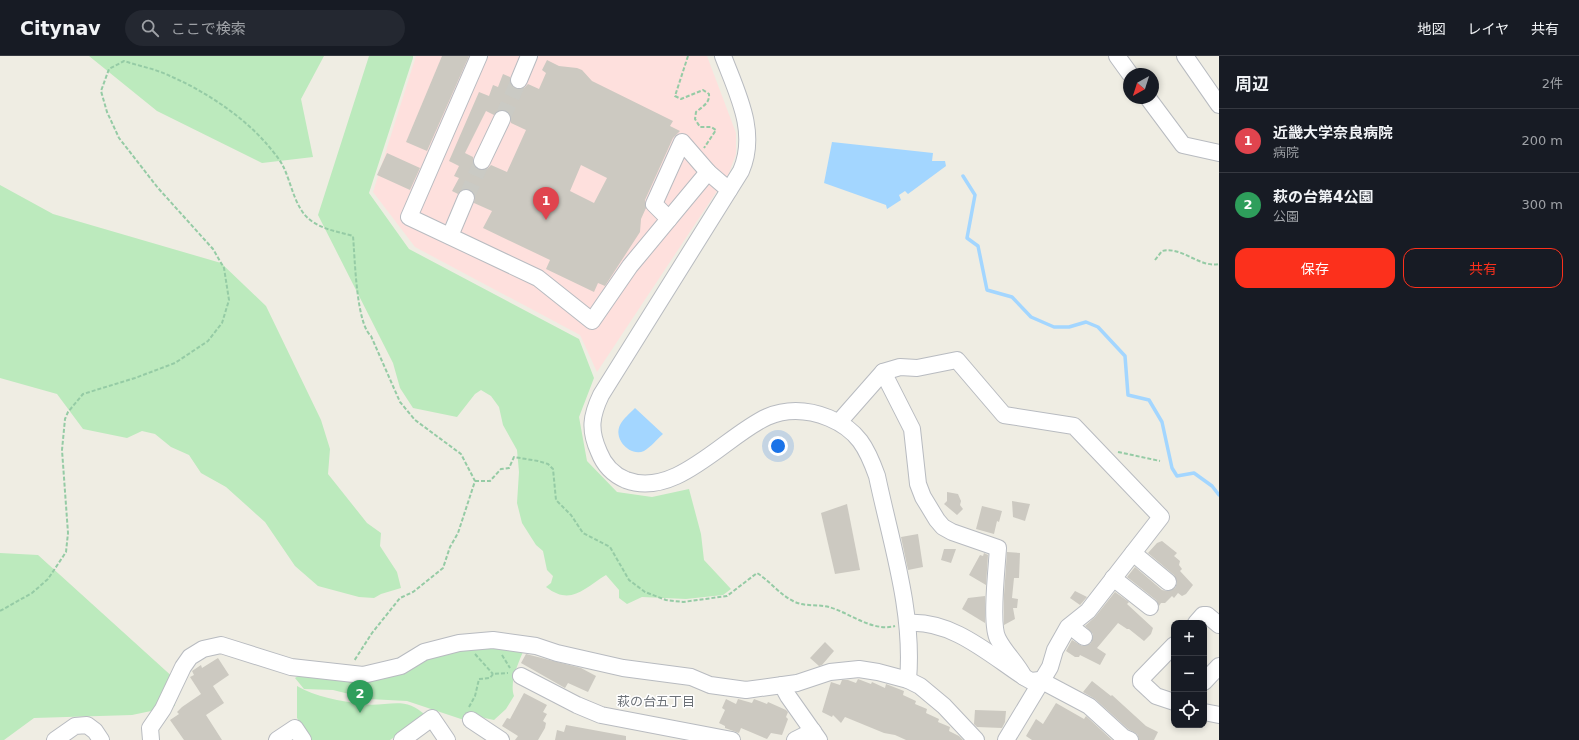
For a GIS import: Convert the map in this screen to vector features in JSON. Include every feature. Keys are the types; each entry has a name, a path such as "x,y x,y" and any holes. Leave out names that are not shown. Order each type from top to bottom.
{"street":[{"path":"479,56 409,216 538,278 592,321 630,266 708,172"},
{"path":"519,80 530,56"},
{"path":"724,56 744,112 749,142 745,161 729,190 601,395 593,413 592,431 600,455 608,467 619,477 634,482 656,483 682,474 768,417 798,410 814,412 839,422 851,432 869,453 877,476 908,623 910,654 908,680"},
{"path":"1117,56 1126,68"},
{"path":"1186,56 1219,105"},
{"path":"1152,104 1183,145 1219,153"},
{"path":"482,161 502,118"},
{"path":"669,219 654,204 682,142 708,172 729,190"},
{"path":"450,236 466,198"},
{"path":"839,422 883,372 900,367 917,368 957,360 1004,416 1074,426 1161,517 1084,616 1070,626 1055,650 1050,667 1040,680 1006,740"},
{"path":"883,372 912,429 918,484 923,497 937,520 947,530 998,548 995,625 997,638 1014,660 1024,677"},
{"path":"1133,553 1168,582"},
{"path":"1113,578 1150,607"},
{"path":"1199,620 1203,615 1207,615 1219,625"},
{"path":"908,623 930,624 964,637 1024,677 1031,680 1040,680 1089,706 1130,740"},
{"path":"1070,626 1084,637"},
{"path":"151,740 150,728 163,709 182,667 190,657 203,649 220,645 291,667 363,675 401,666 424,652 459,643 493,640 536,646 558,653 623,668 691,677 710,684 746,690 797,683 830,672 859,669 878,672 908,680 920,686 944,706 976,740"},
{"path":"1171,648 1141,680 1141,682 1156,696 1171,701"},
{"path":"1207,679 1219,666"},
{"path":"521,676 577,705 601,715 732,740"},
{"path":"782,685 816,736 795,740"},
{"path":"1207,713 1219,715"},
{"path":"468,716 501,740"},
{"path":"402,740 432,718 447,740"},
{"path":"55,740 75,726 86,725 95,731 101,740"},
{"path":"277,740 295,728 303,740"}],"path":[{"path":"688,56 675,96 681,99 706,90 709,98 706,104 696,112 695,118 700,127 711,126 716,130 708,144 695,158"},
{"path":"0,611 32,593 48,579 66,552 68,533 62,450 65,419 68,412 82,394 136,378 174,363 208,341 222,323 229,300 224,268 213,248 138,164 119,138 106,112 102,91 109,69 124,61 169,75 185,82 209,97 244,123 264,142 283,166 301,209 312,222 327,229 353,236 359,306 365,331 371,336 400,402 415,420 461,454 475,481 458,533 450,547 443,568 413,592 400,598 372,633 346,673"},
{"path":"1155,260 1162,251 1169,249 1193,257 1207,265 1219,264"},
{"path":"1114,451 1160,461"},
{"path":"475,481 490,481 501,469 509,468 514,457 548,464 554,469 556,500 571,515 582,533 610,547 628,580 645,592 666,600 684,602 727,596 757,573 768,580 780,593 794,602 827,606 877,626 888,628 908,623"},
{"path":"468,716 479,679 490,678 493,674 510,673 512,671 493,640"},
{"path":"476,642 477,649 473,652 493,674"}],"shaded area":[{"path":"416,56 707,56 736,133 736,154 729,173 597,372 580,335 415,247 373,192"}],"green space":[{"path":"89,56 324,56 301,99 313,157 262,163 157,111"},
{"path":"369,56 413,56 413,58 369,193 409,249 579,339 594,378 579,417 587,461 617,492 652,497 689,489 701,534 704,560 731,589 723,595 686,599 642,597 627,604 619,598 619,590 606,575 577,593 563,595 555,593 546,587 551,583 553,576 547,570 543,551 536,545 522,523 517,503 519,472 517,450 503,425 499,407 491,396 481,390 475,394 457,417 413,408 400,388 393,363 318,215"},
{"path":"0,185 53,214 221,263 266,306 321,420 330,449 328,474 367,523 381,533 380,546 397,572 401,588 381,594 374,598 359,597 318,586 295,566 265,522 226,487 201,473 189,455 171,447 155,434 142,431 127,438 83,429 57,394 0,378"},
{"path":"0,553 38,555 176,680 175,706 132,715 34,718 4,740 0,740"},
{"path":"473,646 524,649 514,678 514,696 506,709 494,720 480,717 464,720 407,701 369,699 333,690 304,689 295,678 301,674 348,678"},
{"path":"297,686 320,696 362,704 371,705 395,703 411,705 426,716 390,740 312,740 297,718"}],"water":[{"path":"832,142 933,153 932,161 945,161 946,166 908,194 905,191 899,195 901,200 887,209 886,205 824,183"},
{"path":"635,408 663,434 647,449 639,452 628,449 624,446 618,430 621,423"}],"building":[{"path":"442,56 469,56 427,151 406,142"},
{"path":"547,60 559,66 582,70 592,81 673,121 670,126 680,131 673,138 645,200 646,208 641,219 640,232 605,286 598,283 594,292 546,269 550,260 483,228 492,211 474,203 475,196 470,189 464,189 458,194 452,191 459,178 454,176 459,166 449,161 479,92 489,96 493,85 498,87 503,74 510,77 511,85 516,89 524,88 528,84 539,89 546,73 542,70","holes":["501,110 510,113 511,123 526,130 507,172 491,165 487,169 478,170 474,166 473,157 465,153 486,111 494,115","581,165 607,178 594,203 570,191"]},
{"path":"387,153 420,168 410,190 377,175"},
{"path":"947,492 958,494 961,501 960,505 963,509 957,515 944,504 947,501"},
{"path":"1012,501 1030,504 1025,521 1013,517"},
{"path":"847,504 860,570 835,574 821,513"},
{"path":"982,506 1002,511 999,522 997,521 994,534 976,529"},
{"path":"918,534 923,567 908,570 901,537"},
{"path":"1162,541 1177,553 1174,556 1180,561 1179,565 1182,569 1180,571 1193,585 1186,594 1182,596 1178,593 1174,598 1172,596 1165,603 1161,603 1159,606 1156,600 1127,577 1135,567 1162,590 1167,591 1175,588 1177,583 1174,575 1148,553 1157,543"},
{"path":"944,549 956,549 951,563 941,560"},
{"path":"1007,552 1020,553 1019,578 1014,578 1012,598 1018,599 1017,608 1013,608 1015,619 1004,625 1004,595"},
{"path":"984,553 988,555 986,585 969,575 980,555 983,556"},
{"path":"1075,591 1087,597 1080,605 1070,598"},
{"path":"1115,592 1129,602 1127,604 1153,628 1151,634 1144,641 1129,629 1118,623 1097,648 1106,654 1100,665 1080,655 1079,657 1075,657 1066,651 1072,640 1082,646 1091,643 1093,634 1085,626 1095,617"},
{"path":"985,596 985,623 962,609 968,598"},
{"path":"825,642 834,651 822,665 819,666 810,658"},
{"path":"526,654 581,668 596,676 588,692 568,683 565,688 521,663"},
{"path":"218,658 229,675 213,686 224,703 206,715 222,740 184,740 170,720 179,714 177,712 182,707 201,694 190,677 194,675 192,671 201,665 202,668"},
{"path":"858,679 871,684 872,682 885,688 886,684 904,691 903,695 916,701 915,704 927,709 926,713 939,719 938,722 950,727 949,731 959,736 963,740 906,740 895,735 884,733 845,717 841,723 833,715 832,717 822,712 831,682 840,685 842,680 848,680 856,683"},
{"path":"1092,681 1111,696 1112,695 1146,726 1158,732 1154,740 1139,740 1137,734 1128,729 1095,699 1083,692"},
{"path":"524,693 547,705 543,712 547,714 543,721 546,723 545,728 538,740 515,740 518,736 502,726 507,718 510,719"},
{"path":"726,699 736,704 738,699 752,703 754,699 767,704 768,702 786,710 788,712 786,717 788,719 782,735 771,733 767,739 741,728 739,733 725,728 725,726 719,723 725,710 722,708"},
{"path":"1056,703 1084,719 1086,716 1112,740 1032,740 1026,736 1036,719 1043,724"},
{"path":"975,710 1006,711 1005,722 1002,728 977,727 974,724"},
{"path":"566,725 626,736 626,740 555,740 557,730 564,732"}],"waterway":[{"path":"963,176 975,195 967,238 978,246 987,290 1012,297 1031,317 1054,327 1069,327 1086,322 1098,327 1125,356 1128,395 1149,400 1162,422 1172,468 1177,476 1194,473 1212,486 1219,495"}],"tunnel":[{"path":"502,119 519,80"},
{"path":"466,198 482,161"}],"place":[{"name":"近畿大学奈良病院","path":"546,220"},
{"name":"萩の台第4公園","path":"360,713"}],"district":[{"name":"萩の台五丁目","path":"656,701"}]}
